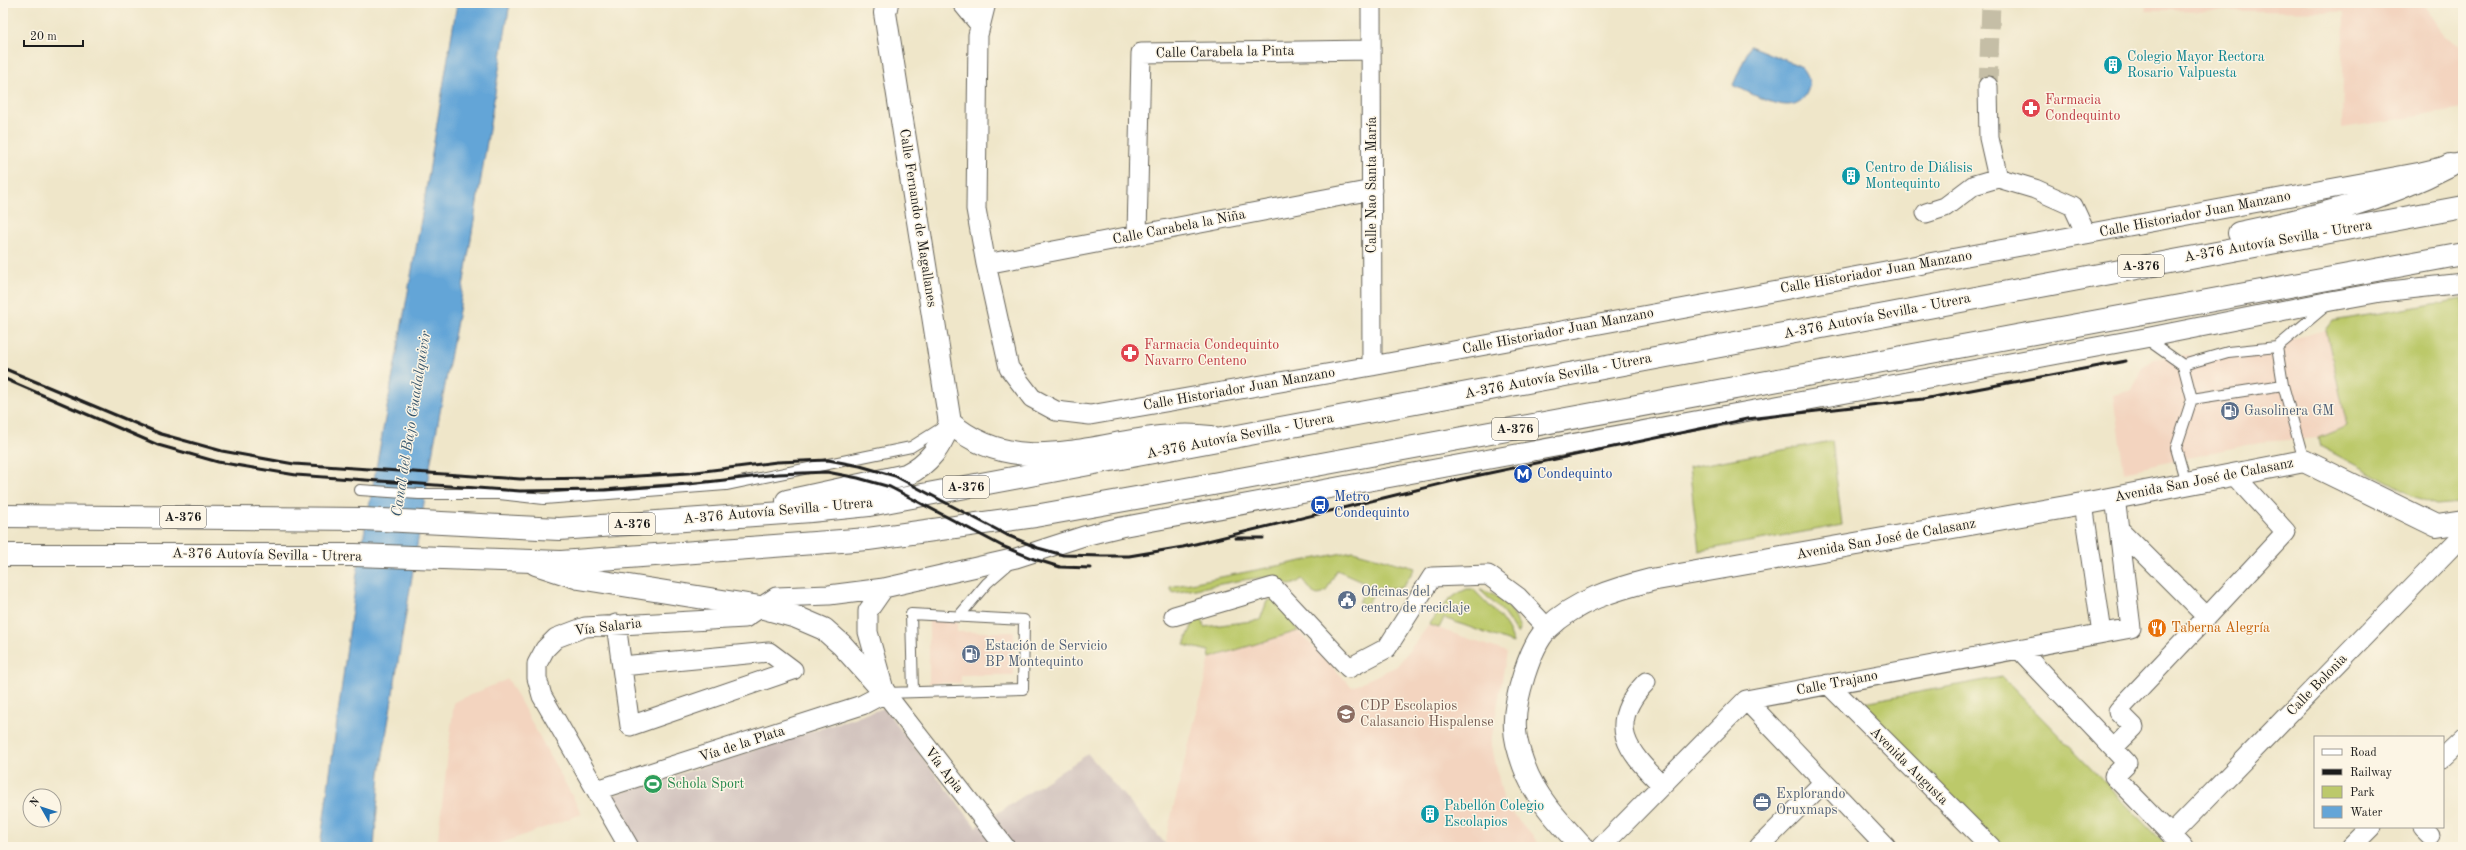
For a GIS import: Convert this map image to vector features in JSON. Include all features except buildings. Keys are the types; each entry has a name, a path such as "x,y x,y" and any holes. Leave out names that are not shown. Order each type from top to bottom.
{"main road":[{"name":"Calle Fernando de Magallanes","path":"883,6 950,423"},
{"path":"2073,278 2117,261 2164,247 2301,221 2344,209 2392,192 2456,164"},
{"name":"A-376 Autovía Sevilla - Utrera","path":"3,516 363,519 559,529 811,511 869,505 2073,278 2463,207"},
{"name":"A-376","path":"531,562 562,562 868,539 1035,516 2463,254"},
{"path":"705,518 906,475 920,468 932,458 942,444 950,423 965,436 980,443 1028,455 1057,455 1172,436 1225,439"},
{"name":"Avenida San José de Calasanz","path":"1582,847 1559,822 1542,798 1524,766 1515,727 1519,692 1536,647 1547,628 1610,590 1651,580 2083,504 2304,461 2437,526 2463,522"},
{"name":"A-376 Autovía Sevilla - Utrera","path":"3,555 355,555 531,562"},
{"name":"Vía Apia","path":"531,562 579,578 709,598 768,602 789,615 824,629 842,645 885,693"}],"street":[{"path":"962,3 980,25"},
{"name":"Calle Historiador Juan Manzano","path":"986,3 978,35 976,209 986,264 1009,368 1032,398 1056,411 1090,415 1273,387 1372,366 2456,164"},
{"name":"Calle Nao Santa María","path":"1371,3 1372,366"},
{"name":"Calle Carabela la Pinta","path":"1137,235 1141,53 1372,50"},
{"path":"1988,86 1989,138 1998,178"},
{"path":"1926,213 1945,207 1974,184 1998,178 2035,189 2073,206 2086,234"},
{"name":"Calle Carabela la Niña","path":"986,264 1372,190"},
{"path":"768,602 884,588 1016,558 1084,536 1121,527 2145,338 2381,292 2463,283"},
{"path":"2113,748 2134,728 2118,711 2286,532 2233,474"},
{"path":"2115,497 2119,529 2207,617"},
{"path":"2083,504 2102,633"},
{"name":"Calle Trajano","path":"1746,700 2131,628 2119,529"},
{"name":"Calle Bolonia","path":"2177,841 2463,535"},
{"path":"1174,616 1273,587 1349,668 1387,648 1432,577 1488,575 1518,597 1547,628"},
{"name":"Vía Apia","path":"884,588 868,610 868,632 885,693 1005,847"},
{"name":"Vía Salaria","path":"629,847 542,696 537,678 537,664 545,649 556,638 585,627 616,624 745,618 768,602"},
{"path":"616,624 630,726 793,670 769,652 622,666"},
{"path":"2019,648 2127,763 2114,776 2177,841"},
{"path":"1646,682 1635,694 1625,711 1625,736 1636,759 1662,785"},
{"name":"Avenida Augusta","path":"1828,684 1991,847"},
{"name":"Vía de la Plata","path":"597,790 862,705 885,693"},
{"path":"1601,847 1746,700 1886,847"},
{"path":"2444,756 2463,738"},
{"path":"1759,847 1824,782"},
{"path":"2351,847 2370,828"}],"lane":[{"path":"2183,365 2228,352 2277,347 2330,302"},
{"path":"2145,338 2183,365 2192,399 2176,448 2186,483"},
{"path":"2277,347 2283,385 2304,461"},
{"path":"2192,399 2283,385"},
{"path":"360,490 419,494 500,494 544,499 726,485 911,447 950,423"},
{"path":"959,616 987,583 1016,558"},
{"path":"885,693 1023,689 1024,620 911,614 913,692"}],"shaded area":[{"path":"2146,3 2425,3 2438,28 2445,36 2463,48 2463,109 2342,128 2344,12 2146,10"},
{"name":"Gasolinera GM","path":"2326,330 2347,426 2318,438 2260,442 2124,472 2113,395 2132,390 2142,368 2153,359 2187,355 2204,356 2253,349"},
{"name":"Estación de Servicio BP Montequinto","path":"929,617 957,617 957,632 1014,632 1014,675 961,675 961,683 929,683"},
{"name":"CDP Escolapios Calasancio Hispalense","path":"1429,625 1507,652 1491,742 1504,803 1542,847 1169,847 1165,842 1210,658 1298,631 1352,687 1397,666"},
{"path":"508,679 582,814 491,847 437,847 454,702"},
{"path":"884,708 976,827 1088,754 1168,847 638,847 609,797"}],"green space":[{"path":"2463,299 2463,503 2436,505 2413,496 2320,446 2318,438 2347,426 2326,330 2333,321"},
{"path":"1832,441 1842,525 1699,551 1689,467"},
{"path":"1353,551 1415,568 1402,588 1378,588 1365,606 1359,602 1367,586 1364,582 1337,570 1326,591 1319,595 1314,594 1302,579 1296,583 1288,585 1275,577 1258,578 1173,593 1170,587"},
{"path":"1467,589 1473,589 1497,614 1507,628 1513,643 1444,618 1439,628 1429,625 1441,609 1455,595"},
{"path":"1480,590 1495,595 1511,609 1520,630 1518,634 1501,610"},
{"path":"1274,599 1281,602 1298,631 1210,658 1209,651 1184,645 1197,614 1201,614 1204,627 1260,620 1267,601"},
{"path":"2002,677 2167,847 2002,847 1859,703"}],"water":[{"name":"Canal del Bajo Guadalquivir","path":"457,3 510,3 460,305 430,466 380,773 374,847 320,847 357,573 420,226"},
{"path":"1750,46 1800,66 1809,80 1808,90 1802,99 1794,104 1785,105 1774,103 1733,85"}],"tunnel":[{"path":"1988,86 1991,3"}],"railway":[{"path":"3,368 161,434 222,451 294,464 520,479 605,478 688,473 777,462 828,460 860,466 895,476 1007,535 1038,548 1063,555 1129,556 1183,547 1461,479 1747,419 1923,399 2126,361"},
{"path":"3,378 158,445 218,462 296,475 520,491 605,490 689,484 778,474 827,472 858,478 890,487 1002,546 1034,559 1060,567 1091,568"},
{"path":"1235,538 1263,538"}],"place":[{"name":"Colegio Mayor Rectora Rosario Valpuesta","path":"2113,65"},
{"name":"Farmacia Condequinto","path":"2031,108"},
{"name":"Centro de Diálisis Montequinto","path":"1851,176"},
{"name":"Farmacia Condequinto Navarro Centeno","path":"1130,353"},
{"name":"Gasolinera GM","path":"2230,411"},
{"name":"Condequinto","path":"1523,474"},
{"name":"Metro Condequinto","path":"1320,505"},
{"name":"Oficinas del centro de reciclaje","path":"1347,600"},
{"name":"Taberna Alegría","path":"2157,628"},
{"name":"Estación de Servicio BP Montequinto","path":"971,654"},
{"name":"CDP Escolapios Calasancio Hispalense","path":"1346,714"},
{"name":"Schola Sport","path":"653,784"},
{"name":"Explorando Oruxmaps","path":"1762,802"},
{"name":"Pabellón Colegio Escolapios","path":"1430,814"}]}
